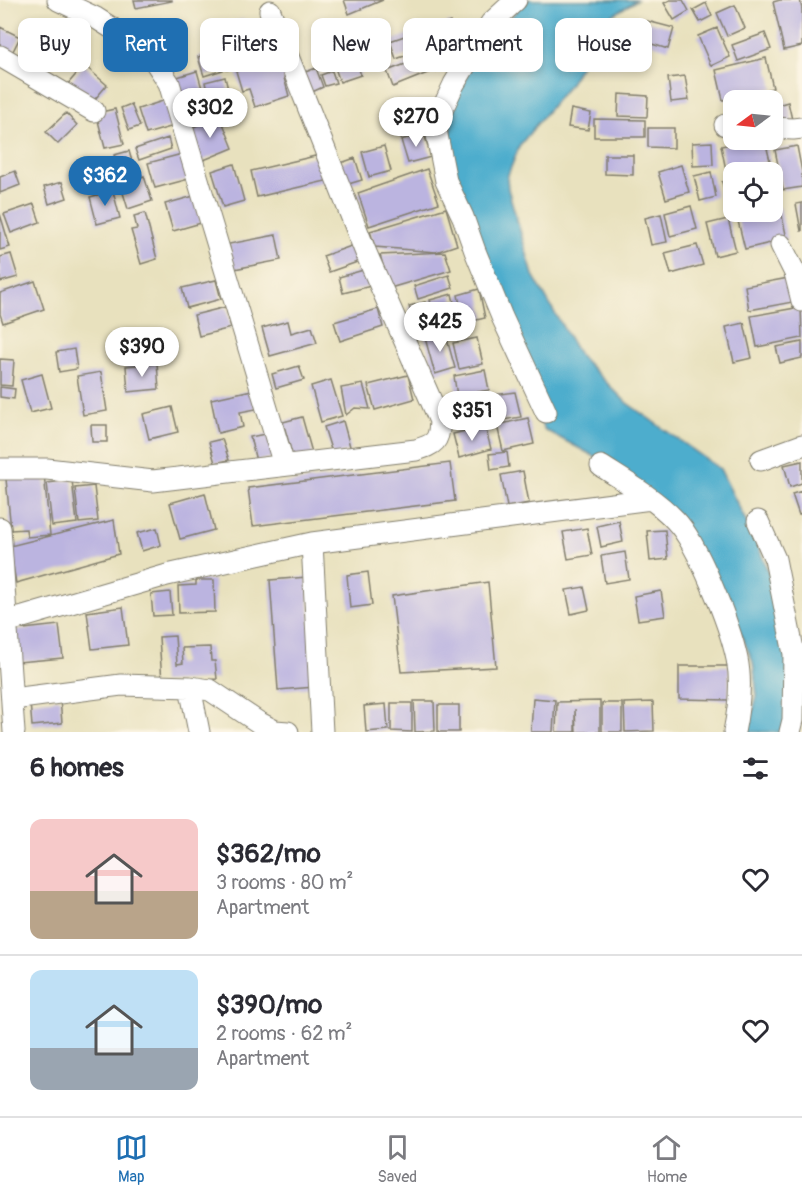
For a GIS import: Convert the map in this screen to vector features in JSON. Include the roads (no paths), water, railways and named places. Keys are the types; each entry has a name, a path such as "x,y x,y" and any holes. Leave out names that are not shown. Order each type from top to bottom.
{"street":[{"path":"58,0 96,18 148,51 169,83 284,465"},
{"path":"516,0 490,23 454,84 435,125 446,181 463,217 502,317 546,412"},
{"path":"0,468 47,469 153,481 416,450 433,445 440,434 440,421 366,253 270,11"},
{"path":"0,56 94,111"},
{"path":"783,129 802,128"},
{"path":"781,245 798,272 802,301"},
{"path":"761,460 802,445"},
{"path":"601,466 651,499 677,521 696,551 721,608 737,659 740,703 734,732"},
{"path":"6,622 167,575 312,543 651,499"},
{"path":"758,521 775,559 794,654 793,720 790,732"},
{"path":"0,528 14,732"},
{"path":"312,543 322,732"},
{"path":"13,699 121,685 190,687 210,690 258,722 275,731 288,732"},
{"path":"190,687 198,732"}],"water":[{"path":"525,0 637,0 610,18 555,18 555,72 577,72 520,145 507,177 508,189 533,275 579,355 627,403 720,469 758,545 782,609 790,690 784,732 747,732 757,696 753,662 730,609 677,516 603,461 545,430 533,410 484,251 450,173 448,148 455,101 468,72 543,72 543,18 510,18"}]}
